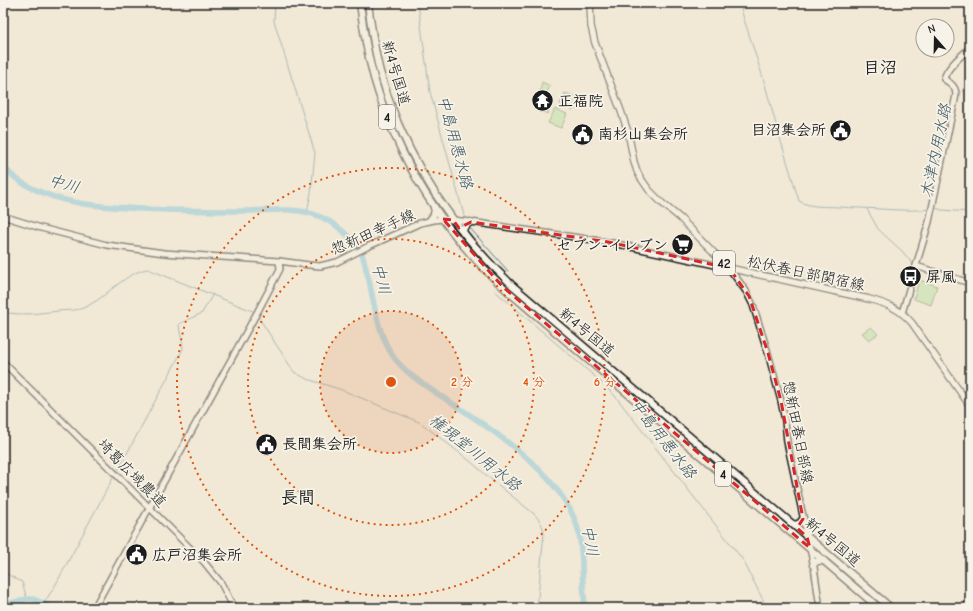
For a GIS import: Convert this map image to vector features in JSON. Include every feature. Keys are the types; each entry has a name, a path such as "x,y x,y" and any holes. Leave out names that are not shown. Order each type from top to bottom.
{"highway":[{"name":"新4号国道","path":"360,3 370,63 385,111 403,154 443,220 474,257 503,287 879,608"},
{"name":"新4号国道","path":"368,3 371,28 379,66 394,114 416,163 431,188 463,234 514,286 891,608"},
{"path":"430,220 435,211 434,206"},
{"path":"463,234 464,227 471,222"},
{"path":"793,524 795,525 800,523 803,518"},
{"path":"813,566 818,561 824,561"}],"main road":[{"name":"松伏春日部関宿線","path":"590,3 592,34 622,111 634,162 640,177 649,190 680,218 729,268 868,298 888,304 902,313 912,323 970,406"},
{"path":"902,313 931,216 956,95 955,88 944,79 944,77 952,65 970,48"},
{"name":"惣新田幸手線","path":"3,216 41,228 107,245 164,252 279,261 320,266 337,262 414,225 430,220 453,220 608,242 729,268"},
{"path":"94,608 259,309 280,269 279,261"},
{"path":"916,266 970,283"},
{"name":"惣新田春日部線","path":"729,268 749,296 768,353 781,401 787,442 810,548 820,608"},
{"name":"埼葛広域農道","path":"3,362 204,562 221,582 234,608"}],"highlighted area":[{"path":"443,219 453,220 459,228 471,222 608,242 729,268 749,296 768,353 781,401 803,519 797,528 807,537 810,548 503,287"}],"green space":[{"path":"542,82 550,86 545,96 541,95 538,103 543,105 541,109 549,112 548,114 536,110"},
{"path":"565,93 577,97 580,107 572,110 560,104"},
{"path":"555,109 567,114 561,128 548,123"},
{"path":"919,280 937,286 931,305 914,299"},
{"path":"871,327 878,334 869,340 862,333"}],"waterway":[{"path":"275,3 274,21 315,153 311,193 307,212"},
{"name":"中島用悪水路","path":"418,3 430,92 465,219"},
{"path":"740,3 799,201 808,205 818,206 905,210 930,209"},
{"name":"木津内用水路","path":"934,211 958,99 970,77"},
{"name":"中川","path":"3,167 31,188 51,196 83,204 170,210 296,211 319,216 338,227 351,239 361,252 381,331 389,351 395,359 417,380 478,420 514,447 547,478 561,496 572,514 579,533 585,608"},
{"path":"935,208 970,212"},
{"path":"867,209 878,229 903,252 914,266"},
{"name":"中島用悪水路","path":"469,227 508,271"},
{"name":"権現堂川用水路","path":"3,312 30,314 80,309 96,301 134,273 148,269 255,312"},
{"name":"中島用悪水路","path":"495,291 599,380 616,397 743,560 767,608"},
{"path":"117,472 183,349 179,324 202,313 213,294"},
{"path":"906,308 912,319"},
{"name":"権現堂川用水路","path":"257,315 294,372 307,379 342,390 421,423 470,461 539,519 544,532 537,608"},
{"path":"41,608 56,584 114,476"},
{"path":"3,572 22,582 27,599"},
{"path":"3,605 33,599 55,608"}],"place":[{"name":"正福院","path":"543,101"},
{"name":"目沼集会所","path":"841,130"},
{"name":"南杉山集会所","path":"583,134"},
{"name":"セブン-イレブン","path":"683,245"},
{"name":"屏風","path":"911,277"},
{"name":"長間集会所","path":"267,444"},
{"name":"広戸沼集会所","path":"137,555"}],"district":[{"name":"目沼","path":"880,67"},
{"name":"長間","path":"298,497"}]}
